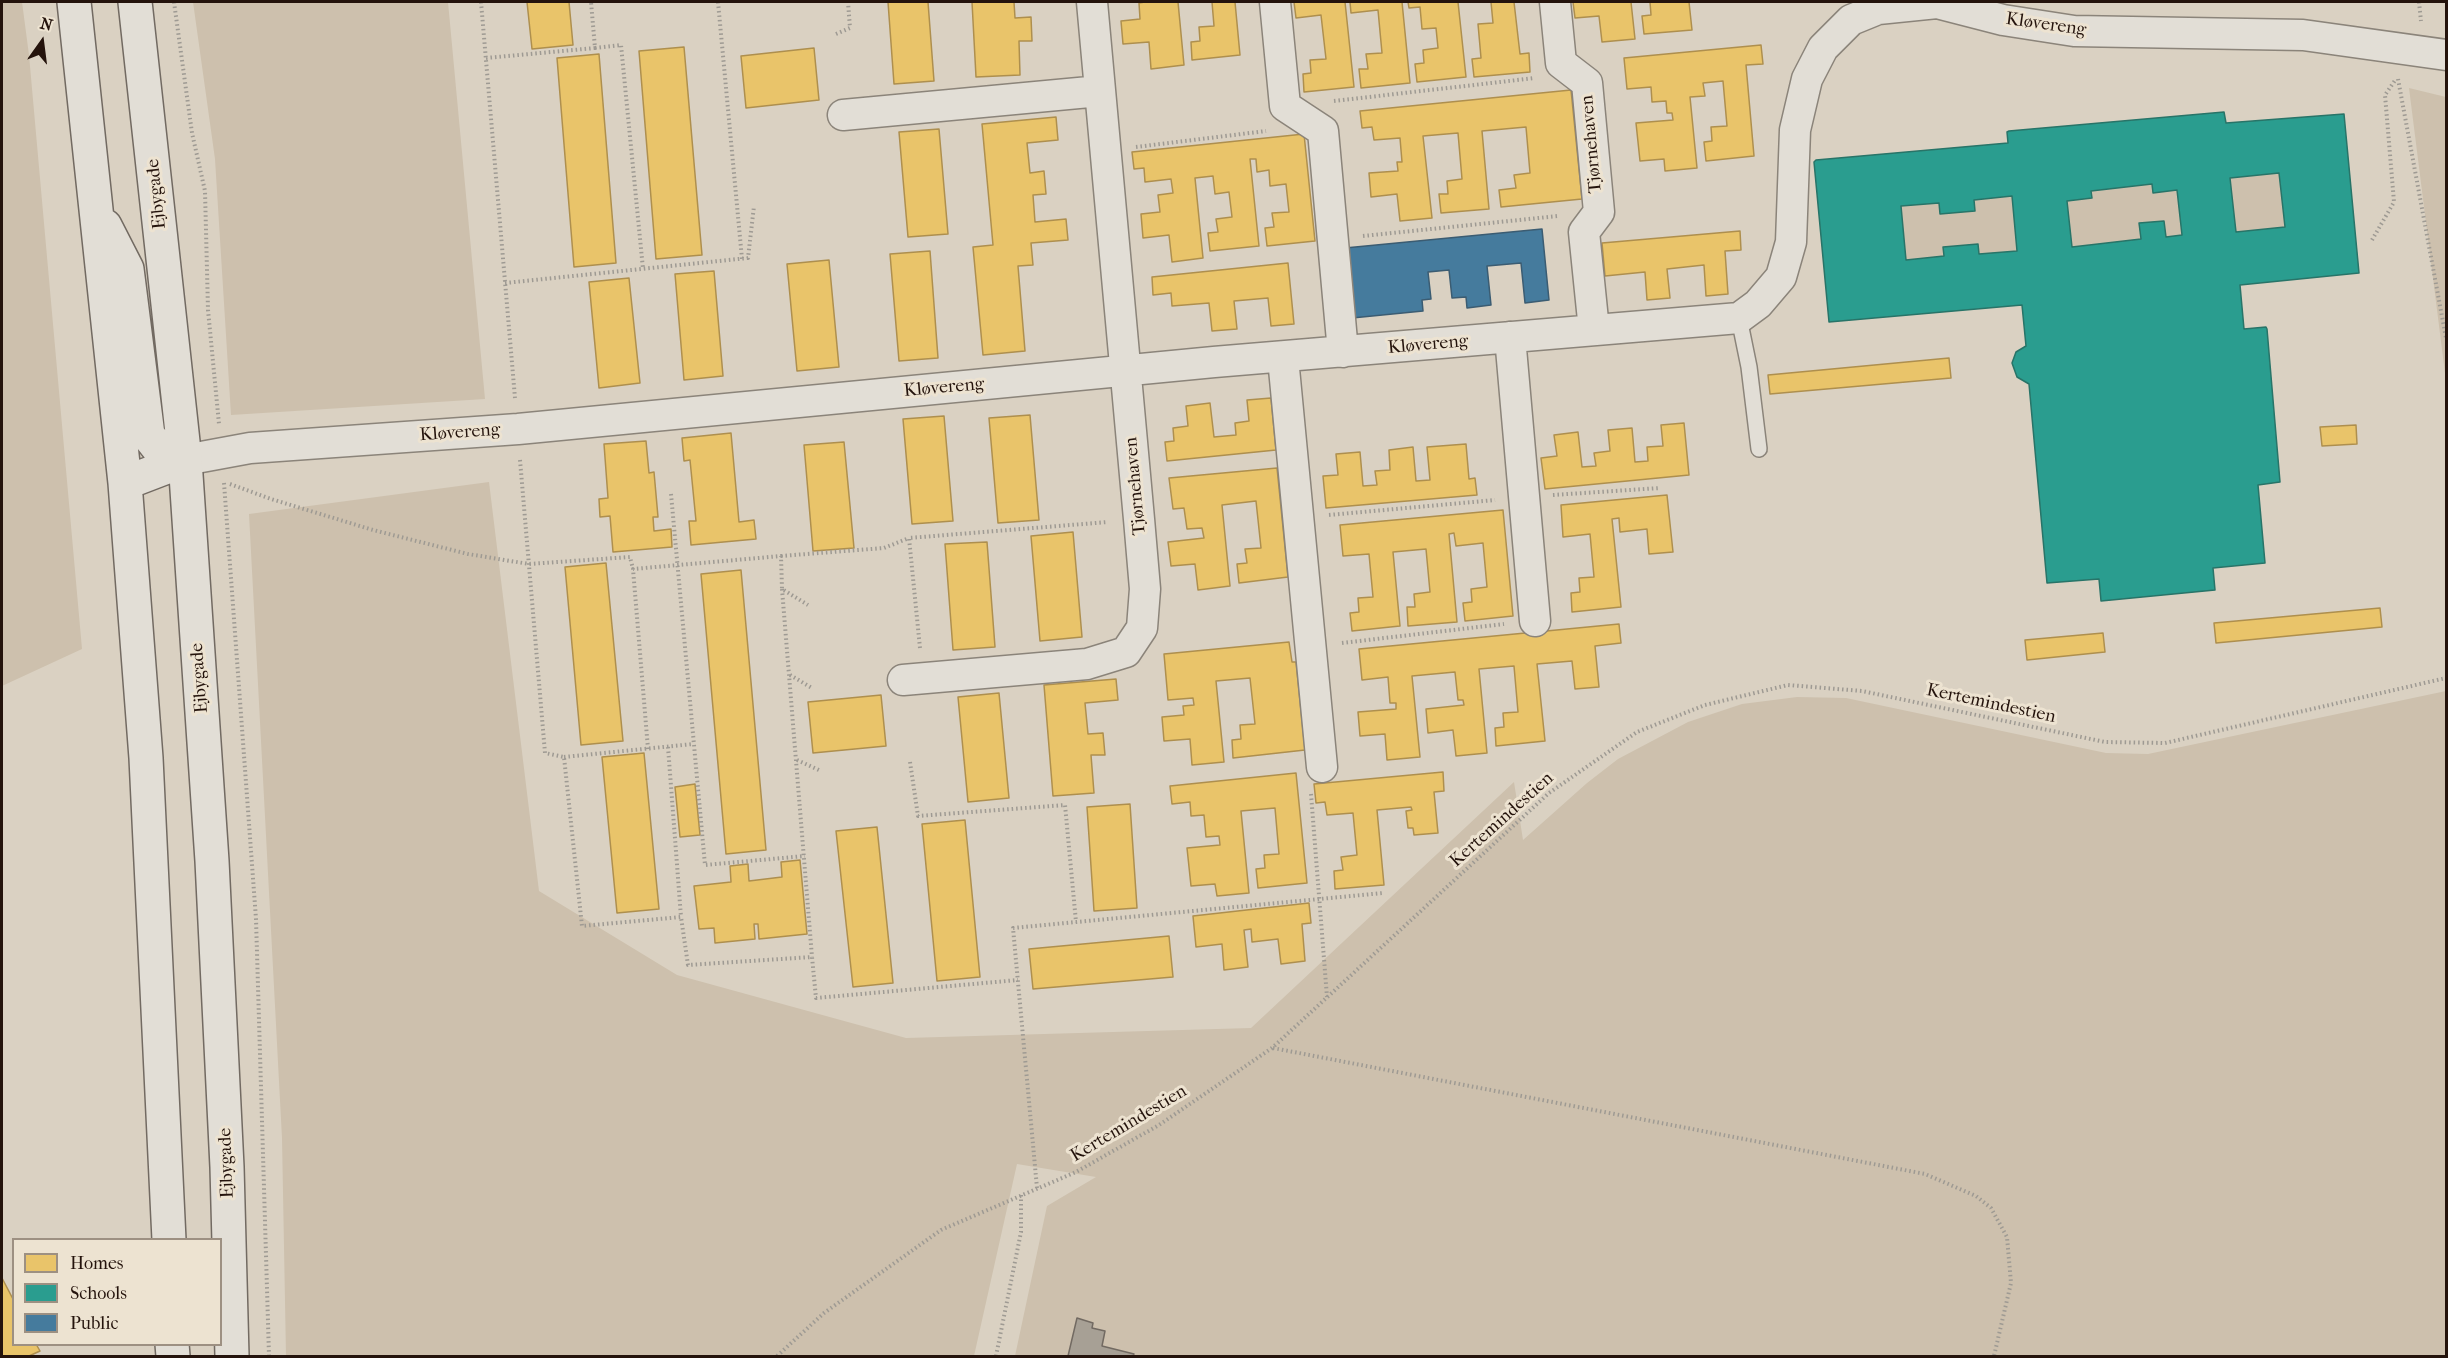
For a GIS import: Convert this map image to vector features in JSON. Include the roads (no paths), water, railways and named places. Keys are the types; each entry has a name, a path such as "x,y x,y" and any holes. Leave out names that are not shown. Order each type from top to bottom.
{"main road":[{"path":"74,2 125,483 146,758 169,1238"},
{"name":"Ejbygade","path":"135,2 185,460 212,861 227,1167 232,1356"},
{"path":"95,206 127,269 148,435 159,449 185,460"},
{"path":"125,483 185,460"}],"street":[{"name":"Tjørnehaven","path":"913,679 1087,664 1126,652 1142,628 1144,589 1139,519 1092,2"},
{"path":"1275,2 1285,106 1323,131 1342,352"},
{"name":"Tjørnehaven","path":"1555,2 1561,63 1587,83 1599,212 1584,232 1594,330"},
{"name":"Kløvereng","path":"185,460 250,448 518,429 1214,362 1739,318 1758,304 1781,277 1791,242 1795,130 1807,79 1823,48 1851,20 1878,9 1937,3 2003,20 2074,32 2303,35 2446,55"},
{"path":"843,115 1100,91"},
{"path":"1510,337 1535,621"},
{"path":"1283,358 1322,767"}],"lane":[{"path":"1739,318 1749,367 1759,449"}]}
